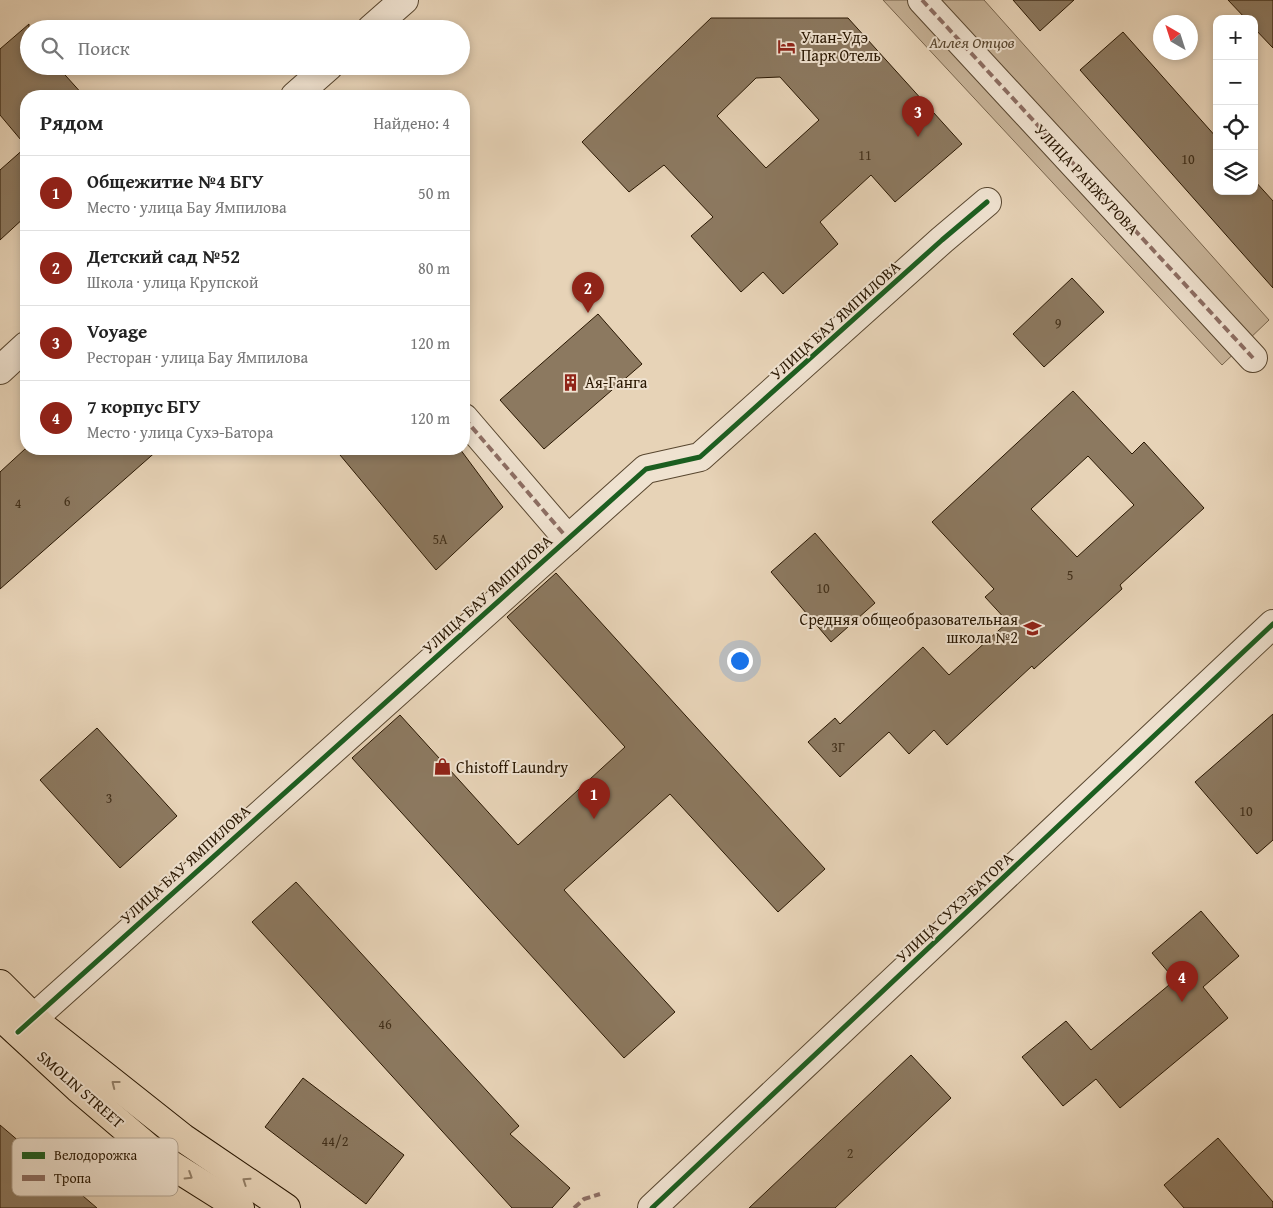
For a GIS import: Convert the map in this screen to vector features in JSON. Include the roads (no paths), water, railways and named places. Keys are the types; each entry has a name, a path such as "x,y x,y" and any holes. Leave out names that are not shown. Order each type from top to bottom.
{"main road":[{"path":"0,984 17,1022 43,1027 183,1138 286,1208"},
{"name":"SMOLIN STREET","path":"17,1022 78,1088 137,1138"},
{"name":"SMOLIN STREET","path":"178,1169 240,1208"}],"street":[{"path":"381,20 404,0"},
{"name":"УЛИЦА РАНЖУРОВА","path":"922,0 1253,358"},
{"path":"303,90 319,75"},
{"name":"УЛИЦА БАУ ЯМПИЛОВА","path":"17,1022 646,469 700,457 987,202"},
{"path":"0,370 20,352"},
{"path":"470,425 568,539"},
{"name":"УЛИЦА СУХЭ-БАТОРА","path":"652,1208 1273,624"}],"place":[{"name":"Улан-Удэ Парк Отель","path":"787,46"},
{"name":"Voyage","path":"918,137"},
{"name":"Детский сад №52","path":"588,313"},
{"name":"Ая-Ганга","path":"571,382"},
{"name":"Средняя общеобразовательная школа №2","path":"1032,628"},
{"name":"Chistoff Laundry","path":"442,767"},
{"name":"Общежитие №4 БГУ","path":"594,819"},
{"name":"7 корпус БГУ","path":"1182,1002"}],"park label":[{"name":"Аллея Отцов","path":"972,42"}]}
